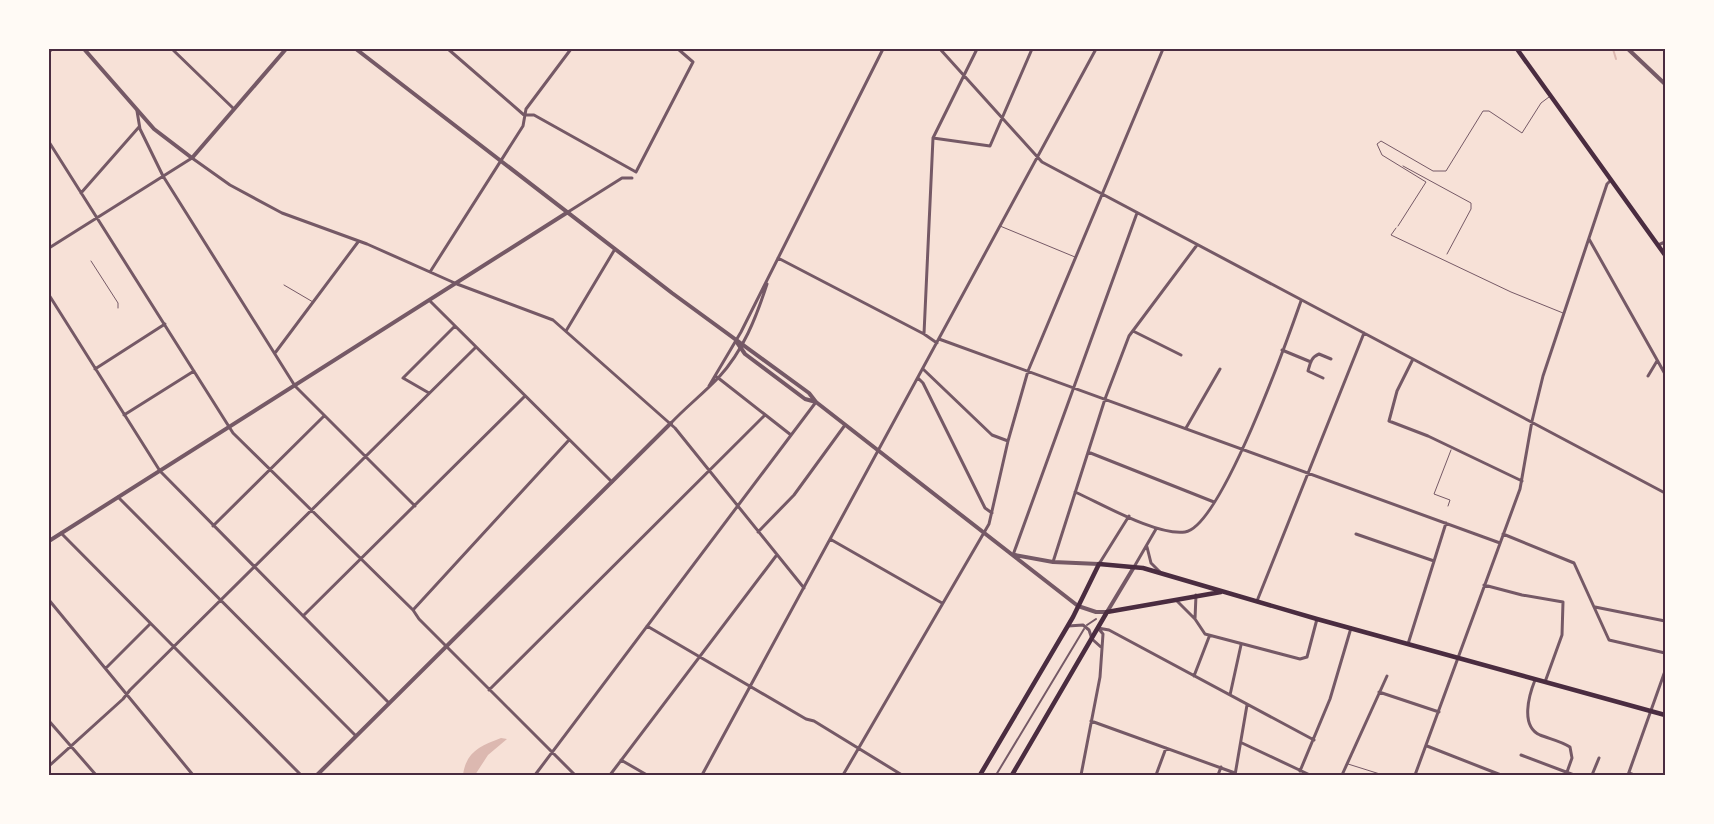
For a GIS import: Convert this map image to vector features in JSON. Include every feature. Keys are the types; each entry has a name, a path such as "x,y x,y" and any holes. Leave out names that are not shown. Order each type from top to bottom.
{"main road":[{"path":"1517,49 1665,255"},
{"path":"980,775 1068,626 1100,564 1134,567 1162,574 1545,683 1665,715"},
{"path":"1012,775 1107,612 1174,598 1225,591"}],"street":[{"path":"49,52 52,49"},
{"path":"84,49 154,129 227,184 266,205 457,284 549,318 671,423 776,556 804,588"},
{"path":"172,49 234,109"},
{"path":"49,248 192,158 286,49"},
{"path":"356,49 736,341 743,344 809,393 816,402 845,425 1078,606 1096,612 1107,612 1156,529"},
{"path":"448,49 524,114 534,115 636,172 693,62 678,49"},
{"path":"430,272 523,126 524,114 569,49"},
{"path":"717,377 884,49"},
{"path":"940,49 1037,158 1302,301 1532,421 1665,494"},
{"path":"924,334 933,138 977,49"},
{"path":"933,138 990,146 1032,49"},
{"path":"702,775 1096,49"},
{"path":"843,775 984,533 992,513 1008,441 1028,371 1163,49"},
{"path":"1628,49 1665,84"},
{"path":"137,110 139,126 163,176 295,386 415,506"},
{"path":"81,193 139,126"},
{"path":"49,142 229,428 413,610 488,690 575,775"},
{"path":"49,541 622,178 632,178"},
{"path":"1415,775 1522,481 1532,421 1564,314 1607,184 1611,180"},
{"path":"1013,555 1137,213"},
{"path":"1589,239 1665,374"},
{"path":"275,354 358,242"},
{"path":"1658,245 1665,242"},
{"path":"1052,562 1105,399 1133,331 1197,245"},
{"path":"566,331 615,249"},
{"path":"778,258 938,341 1028,371 1500,543"},
{"path":"316,775 709,386 743,344 759,311 769,277"},
{"path":"49,295 160,471 390,703"},
{"path":"430,301 612,482"},
{"path":"1075,492 1156,529 1178,532 1191,530 1200,523 1224,488 1243,449 1302,301"},
{"path":"753,308 759,311"},
{"path":"95,369 165,324"},
{"path":"429,394 403,378 455,326"},
{"path":"1133,331 1181,355"},
{"path":"1257,601 1364,333"},
{"path":"736,341 740,349 805,399 816,402"},
{"path":"49,766 127,694 476,347"},
{"path":"1282,350 1311,362"},
{"path":"1323,378 1308,371 1311,362 1314,356 1319,354 1331,359"},
{"path":"1413,359 1397,391 1389,421 1522,481"},
{"path":"1648,376 1656,361"},
{"path":"923,368 992,436 1008,441"},
{"path":"1186,428 1220,370"},
{"path":"124,415 194,371"},
{"path":"717,377 791,435"},
{"path":"918,378 923,383 985,508 992,513"},
{"path":"303,616 525,396"},
{"path":"535,775 816,402"},
{"path":"488,690 765,415"},
{"path":"213,526 324,416"},
{"path":"758,532 794,495 845,425"},
{"path":"413,610 570,440"},
{"path":"1088,452 1214,502"},
{"path":"118,497 356,736"},
{"path":"1013,555 1052,562 1100,564 1129,516"},
{"path":"1408,644 1446,522"},
{"path":"60,533 301,775"},
{"path":"1356,534 1434,561"},
{"path":"1503,534 1573,562 1609,640 1665,653"},
{"path":"830,539 942,603"},
{"path":"1147,546 1151,563 1162,574"},
{"path":"610,775 776,556"},
{"path":"1484,584 1522,595 1563,602 1562,635 1545,683"},
{"path":"1195,619 1196,595"},
{"path":"1174,598 1195,619 1200,629 1209,636 1305,659 1317,619"},
{"path":"49,600 193,775"},
{"path":"1594,607 1665,621"},
{"path":"1087,625 1096,620"},
{"path":"106,668 150,624"},
{"path":"1068,626 1083,625 1090,630 1092,639 1102,648"},
{"path":"647,626 902,775"},
{"path":"1081,775 1100,677 1103,634 1098,628"},
{"path":"1098,628 1109,630 1314,740"},
{"path":"1300,771 1330,699 1351,628"},
{"path":"996,775 1084,629"},
{"path":"1194,676 1209,636"},
{"path":"1230,695 1241,645"},
{"path":"1634,775 1628,774 1653,711 1665,671"},
{"path":"1342,775 1387,676"},
{"path":"1535,680 1530,694 1529,719 1533,731 1570,747 1572,758 1567,772"},
{"path":"1379,692 1439,712"},
{"path":"1091,721 1221,767 1235,774 1242,743 1247,705"},
{"path":"49,721 96,775"},
{"path":"1242,743 1310,775"},
{"path":"1427,746 1500,775"},
{"path":"1156,775 1166,748"},
{"path":"1521,755 1574,775"},
{"path":"1592,775 1599,758"},
{"path":"621,760 647,775"},
{"path":"1218,775 1221,767"}],"lane":[{"path":"1551,96 1541,103 1522,133 1489,111 1483,111 1446,171 1433,171 1381,141 1377,144 1382,155 1426,182 1391,235 1512,292 1564,314"},
{"path":"1401,166 1428,178 1471,203 1471,209 1448,254"},
{"path":"999,226 1076,257"},
{"path":"91,261 118,303 118,308"},
{"path":"284,285 313,302"},
{"path":"1448,506 1450,500 1434,494 1452,448"},
{"path":"1347,764 1383,775"}],"shaded area":[{"path":"501,738 507,739 488,755 475,775 463,775 467,761 475,751"}],"waterway":[{"path":"1613,49 1616,59"}]}
